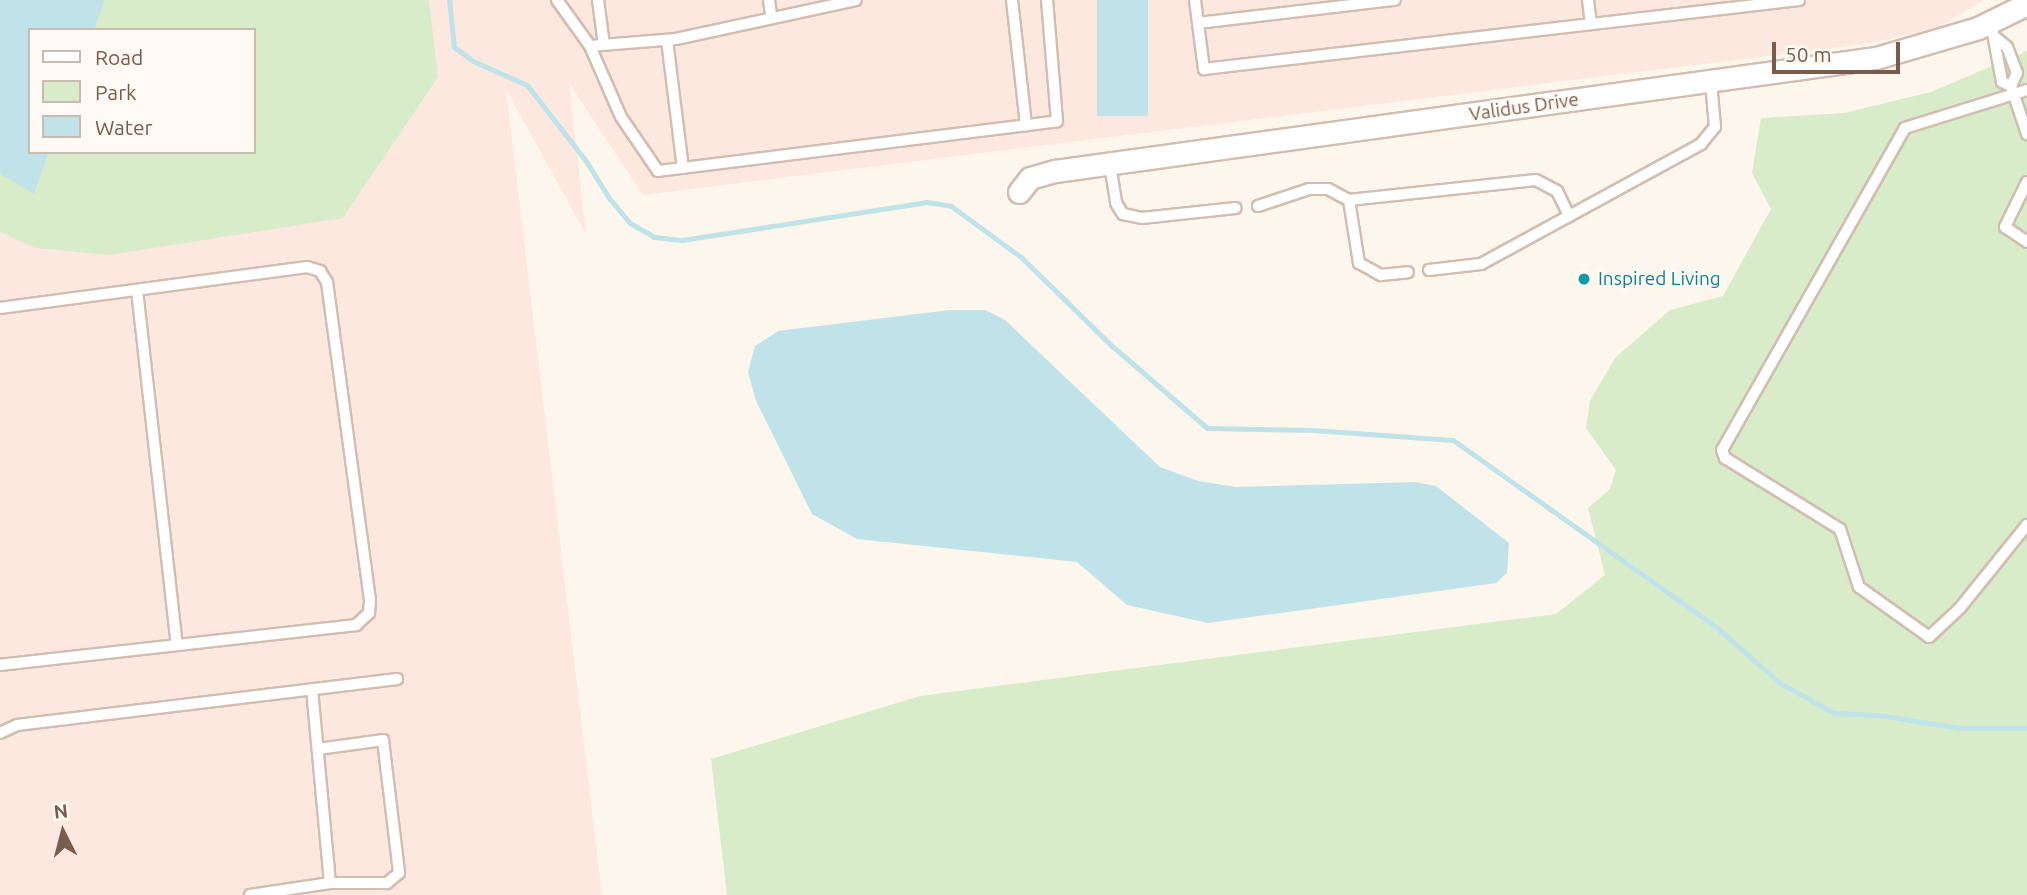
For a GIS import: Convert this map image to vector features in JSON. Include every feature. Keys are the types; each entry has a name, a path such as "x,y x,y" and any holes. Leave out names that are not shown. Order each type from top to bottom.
{"street":[{"name":"Validus Drive","path":"1019,192 1030,178 1055,170 1876,58 1994,30 2027,4"}],"lane":[{"path":"557,0 590,46 621,117 658,171 1057,121 1047,0"},
{"path":"598,0 604,45"},
{"path":"769,0 771,15"},
{"path":"590,46 667,40 771,15 856,0"},
{"path":"1012,0 1026,125"},
{"path":"1195,0 1204,69 1799,0"},
{"path":"1198,23 1395,0"},
{"path":"1588,0 1591,24"},
{"path":"1994,30 1993,52 2002,82 2013,90"},
{"path":"1994,30 2007,47 2017,73 2013,90 2027,134"},
{"path":"667,40 683,168"},
{"path":"1429,270 1481,264 1709,137 1716,119 1712,82"},
{"path":"2027,90 2013,90 1905,128 1721,450 1725,458 1840,528 1859,587 1929,637 1960,608 2027,525"},
{"path":"1110,164 1115,203 1123,214 1142,218 1235,208"},
{"path":"1258,206 1310,190 1328,190 1349,200 1536,180 1557,191 1569,216"},
{"path":"2027,183 2005,227 2027,242"},
{"path":"1349,200 1359,263 1381,275 1408,272"},
{"path":"0,308 307,267 320,271 327,282 370,600 369,613 356,625 0,665"},
{"path":"137,290 177,645"},
{"path":"0,733 17,725 397,679"},
{"path":"312,690 330,883"},
{"path":"250,895 330,883 387,883 398,873 383,740 318,749"}],"shaded area":[{"path":"0,0 1984,0 1939,27 1872,43 643,195 569,83 586,234 506,89 602,895 0,895"}],"green space":[{"path":"105,0 429,0 438,77 343,218 110,255 35,248 0,232 0,174 34,194 48,154 256,154 256,28 95,28"},
{"path":"2027,51 2027,895 727,895 711,759 920,696 1556,614 1605,575 1588,508 1610,489 1616,470 1586,428 1590,401 1615,358 1670,310 1723,296 1771,209 1752,173 1761,118 1844,113 1931,92"}],"water":[{"path":"0,0 105,0 95,28 28,28 28,154 48,154 34,194 0,174"},
{"path":"1097,0 1148,0 1148,116 1097,116"},
{"path":"950,310 985,310 1005,320 1160,467 1198,481 1236,487 1415,482 1436,486 1509,543 1507,573 1496,583 1208,623 1127,605 1077,562 857,539 812,514 756,401 748,372 755,346 778,331"}],"waterway":[{"path":"449,0 454,47 473,61 527,85 586,161 609,198 630,223 654,237 682,240 927,202 951,206 1021,257 1111,345 1207,428 1313,430 1453,440 1716,627 1780,683 1834,713 1879,715 1960,728 2027,728"}],"place":[{"name":"Inspired Living","path":"1584,279"}]}
